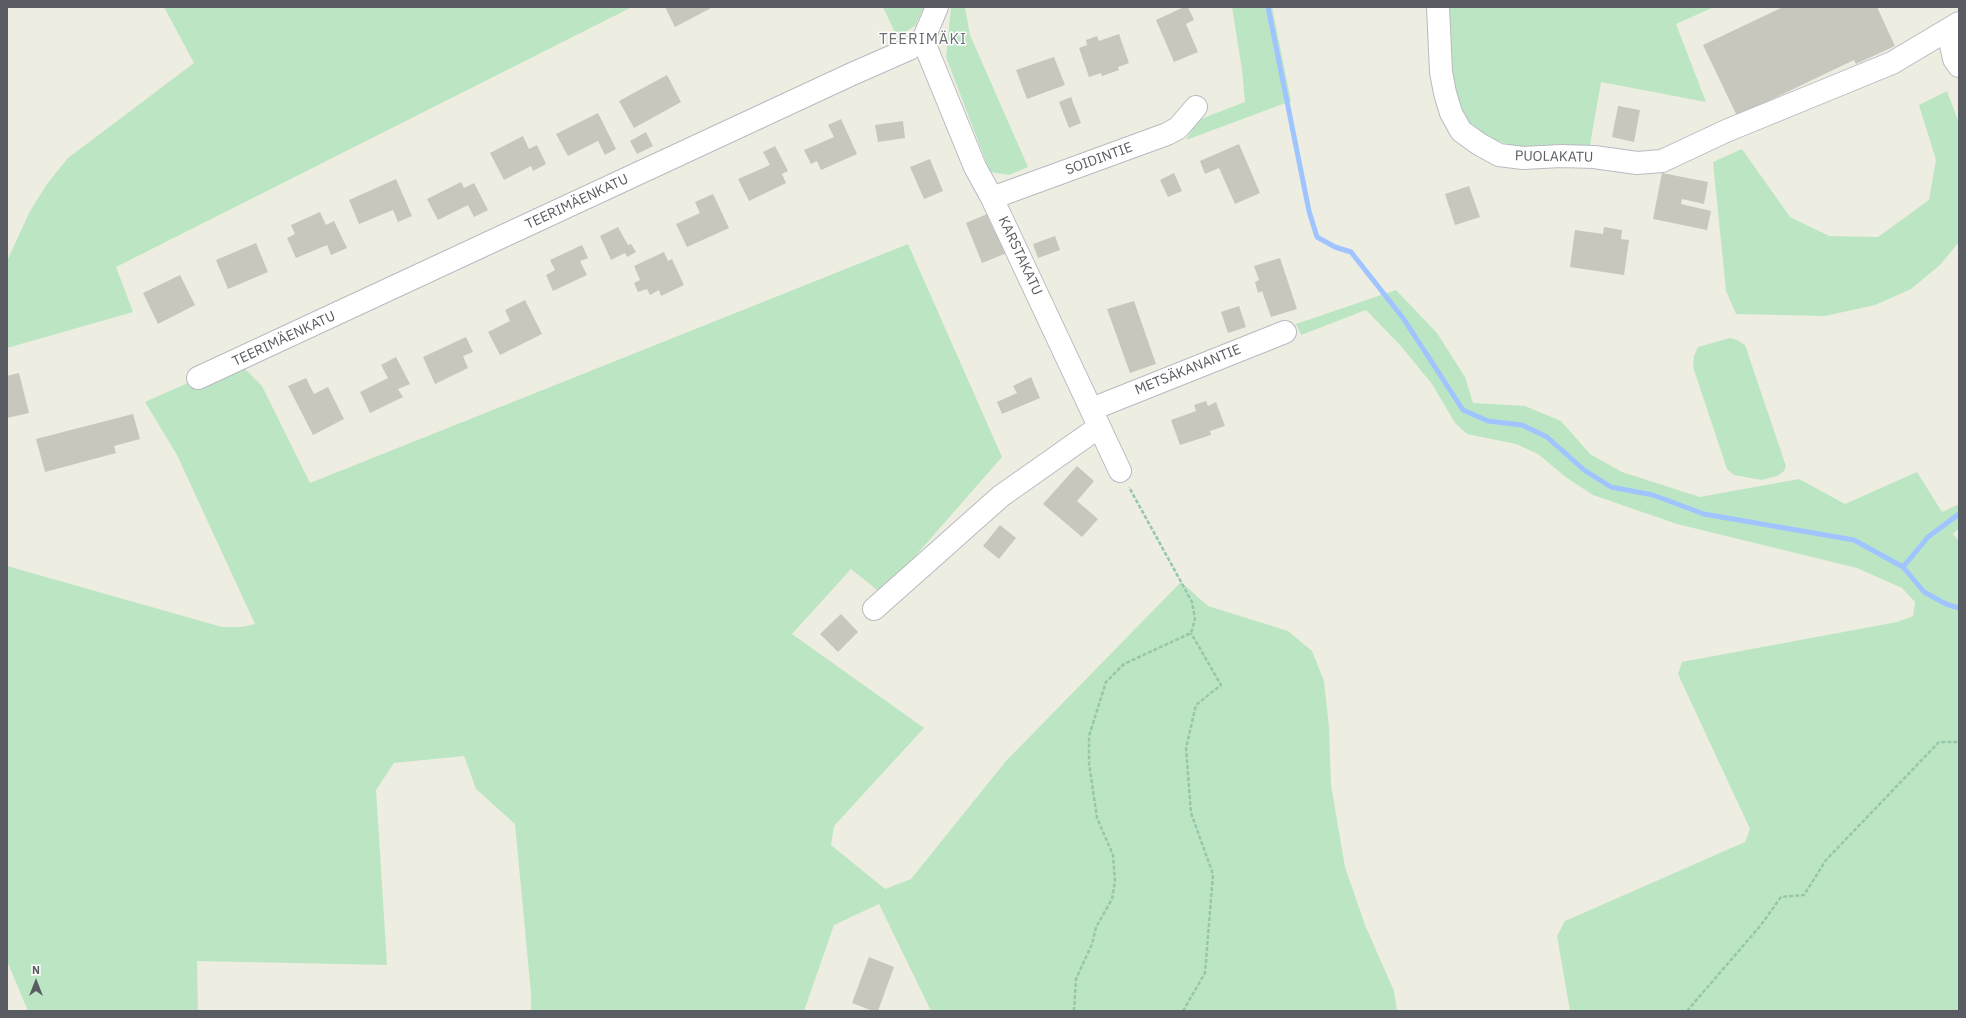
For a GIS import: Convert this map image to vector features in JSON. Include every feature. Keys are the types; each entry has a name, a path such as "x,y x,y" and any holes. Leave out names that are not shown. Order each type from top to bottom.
{"street":[{"path":"923,40 937,7"},
{"name":"PUOLAKATU","path":"1438,7 1441,72 1451,113 1461,131 1479,144 1499,155 1523,158 1594,157 1637,163 1662,161 1726,131 1892,63 1953,27"},
{"path":"1953,27 1954,59 1959,66"},
{"name":"KARSTAKATU","path":"923,40 975,167 992,198 1120,471"},
{"name":"TEERIMÄENKATU","path":"198,378 909,49 923,40"},
{"name":"SOIDINTIE","path":"992,198 1167,134 1178,128 1196,107"},
{"name":"METSÄKANANTIE","path":"874,609 1001,496 1095,418 1285,332"}],"path":[{"path":"1074,1011 1076,979 1092,944 1096,927 1112,899 1115,881 1113,855 1097,818 1089,763 1089,736 1106,682 1124,664 1190,633 1195,619 1192,602 1120,471"},
{"path":"1183,1011 1205,973 1213,874 1191,813 1186,748 1196,705 1221,685 1190,633"},
{"path":"1687,1011 1761,925 1781,897 1804,895 1826,860 1939,742 1959,742"}],"green space":[{"path":"164,7 632,7 116,267 133,312 7,348 7,261 30,211 47,184 68,158 194,63"},
{"path":"883,7 924,7 915,26 897,37"},
{"path":"951,7 965,7 970,35 1028,167 1009,175 990,172 946,57"},
{"path":"1232,7 1272,7 1291,101 1186,140 1198,120 1245,102 1242,70"},
{"path":"1447,7 1714,7 1676,24 1706,102 1601,82 1589,150 1520,148 1494,140 1474,131 1465,121 1457,105 1447,57"},
{"path":"1947,91 1959,123 1959,242 1940,265 1911,289 1875,305 1825,316 1736,314 1726,291 1713,162 1742,149 1790,217 1829,236 1878,237 1929,200 1936,160 1919,105"},
{"path":"908,244 1002,457 882,594 851,569 792,634 924,728 834,826 831,845 885,889 911,879 1006,761 1181,582 1208,606 1288,631 1312,651 1324,681 1329,728 1331,785 1345,867 1365,925 1394,991 1397,1011 931,1011 879,904 834,925 804,1011 531,1011 531,994 515,824 476,789 464,756 394,763 376,790 387,965 197,961 198,1011 28,1011 7,961 7,566 222,627 242,627 255,624 177,455 145,402 237,361 262,386 310,483"},
{"path":"1396,290 1437,333 1465,377 1473,403 1525,406 1561,421 1590,454 1622,472 1700,497 1799,479 1845,504 1917,472 1942,512 1959,504 1959,528 1953,534 1959,541 1959,1011 1570,1011 1557,936 1565,921 1745,842 1750,829 1678,674 1682,662 1897,622 1913,616 1915,602 1902,588 1857,568 1677,524 1593,495 1567,478 1538,454 1516,444 1467,434 1455,423 1432,384 1400,345 1366,310 1301,335 1296,324"},
{"path":"1730,338 1745,345 1786,466 1784,471 1777,476 1762,480 1734,475 1727,469 1693,367 1694,356 1698,347"}],"building":[{"path":"665,7 710,7 711,8 675,27"},
{"path":"1184,7 1188,7 1194,20 1186,24 1198,52 1174,62 1156,20"},
{"path":"1783,7 1877,7 1895,46 1856,64 1854,60 1737,116 1703,45"},
{"path":"1119,34 1129,63 1118,67 1119,70 1102,76 1101,73 1089,77 1079,48 1087,45 1086,40 1097,36 1099,41"},
{"path":"1054,57 1065,85 1027,99 1016,70"},
{"path":"667,75 681,102 634,128 619,101"},
{"path":"1071,97 1081,123 1069,128 1059,102"},
{"path":"1618,106 1640,110 1634,142 1612,137"},
{"path":"598,113 616,149 605,155 598,141 568,156 556,134"},
{"path":"841,119 857,154 821,170 817,161 811,164 804,150 834,137 828,125"},
{"path":"903,121 905,138 878,142 875,125"},
{"path":"646,132 653,146 637,154 630,141"},
{"path":"523,136 529,149 537,145 546,164 533,171 531,166 504,180 490,153"},
{"path":"1239,144 1260,193 1235,204 1219,168 1205,174 1200,161"},
{"path":"775,146 788,171 782,174 786,183 749,201 738,179 770,165 763,152"},
{"path":"930,159 943,191 924,199 910,167"},
{"path":"1174,173 1182,191 1168,197 1160,180"},
{"path":"1662,173 1708,182 1704,204 1682,199 1681,204 1711,211 1707,230 1653,219"},
{"path":"396,179 412,216 398,222 393,210 359,224 349,200"},
{"path":"461,182 464,188 474,183 488,210 474,217 468,205 438,220 427,199"},
{"path":"1469,186 1480,217 1455,225 1445,194"},
{"path":"713,194 729,228 687,247 676,224 700,213 695,202"},
{"path":"320,212 326,225 334,221 347,248 331,255 327,245 296,258 287,238 295,234 291,225"},
{"path":"987,214 995,233 998,231 1007,253 982,263 966,223"},
{"path":"618,227 628,245 631,244 636,252 627,257 625,253 611,260 600,236"},
{"path":"1604,227 1622,230 1621,239 1629,240 1624,275 1570,267 1575,230 1603,234"},
{"path":"1055,236 1060,250 1038,258 1033,244"},
{"path":"256,243 268,272 228,289 216,260"},
{"path":"582,245 588,258 580,261 587,275 553,291 546,275 555,270 550,260"},
{"path":"664,252 668,261 672,259 684,285 661,296 659,290 650,295 647,289 638,292 634,283 640,280 634,266"},
{"path":"1280,258 1297,309 1271,317 1262,291 1258,293 1255,282 1259,280 1254,266"},
{"path":"180,275 195,305 158,324 143,293"},
{"path":"525,300 542,334 500,355 488,332 510,321 505,310"},
{"path":"1134,301 1156,364 1130,373 1107,309"},
{"path":"1239,306 1246,327 1228,333 1221,312"},
{"path":"466,337 473,352 463,356 468,368 435,384 423,357"},
{"path":"396,357 410,384 398,389 403,397 370,413 360,392 388,378 381,365"},
{"path":"19,373 29,413 7,418 7,376"},
{"path":"1031,377 1040,398 1002,414 997,402 1017,393 1013,386"},
{"path":"306,378 314,394 328,387 344,419 313,435 288,386"},
{"path":"1206,401 1208,406 1216,402 1225,426 1210,431 1211,435 1180,445 1171,420 1196,411 1194,405"},
{"path":"133,414 140,439 114,446 116,453 45,472 36,439"},
{"path":"1077,466 1094,481 1077,501 1098,519 1082,537 1043,504"},
{"path":"1000,525 1016,538 999,559 983,546"},
{"path":"841,614 858,632 838,652 820,634"},
{"path":"869,957 894,967 878,1011 873,1011 852,1003"}],"waterway":[{"path":"1268,7 1309,211 1317,237 1335,247 1351,252 1403,318 1463,410 1488,421 1522,425 1547,437 1584,470 1611,487 1653,495 1704,514 1854,540 1903,567 1924,592 1946,604 1959,608"},
{"path":"1903,567 1928,537 1959,514"}],"district":[{"name":"TEERIMÄKI","path":"923,40"}]}
